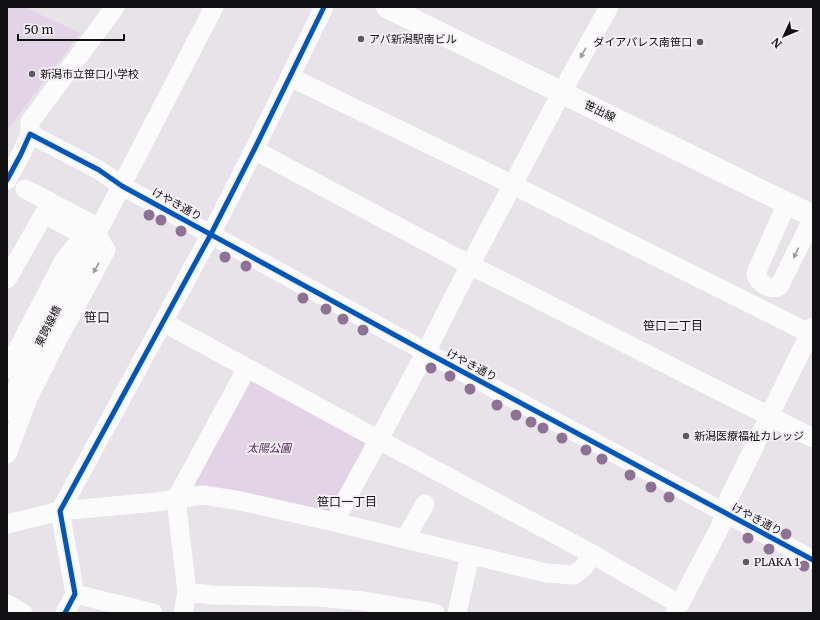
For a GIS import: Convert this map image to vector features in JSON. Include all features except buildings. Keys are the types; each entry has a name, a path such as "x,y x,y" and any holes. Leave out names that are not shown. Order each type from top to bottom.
{"main road":[{"name":"笹出線","path":"387,7 813,217"}],"street":[{"path":"7,180 30,134 30,122 115,7"},
{"name":"東跨線橋","path":"7,411 14,393 94,235 122,186 214,7"},
{"path":"66,613 75,594 60,511 212,234 324,7"},
{"path":"334,522 426,352 470,265 562,92 609,7"},
{"path":"163,322 592,554 677,608 720,527 729,498 812,332 290,77"},
{"name":"けやき通り","path":"30,134 99,170 122,186 426,352 813,560"},
{"path":"254,150 470,265 813,438"},
{"path":"7,454 28,398 52,348 106,250 94,235 25,189"},
{"path":"787,203 756,273 758,281 772,288 777,288 780,285 813,217"},
{"path":"7,279 44,214 94,235"},
{"path":"7,370 63,262 80,240 94,235"},
{"path":"184,613 187,592 176,499 247,368"},
{"path":"7,389 28,398"},
{"path":"7,524 60,511 156,502 203,495 241,501 334,522 546,573 574,575 584,567 592,554"},
{"path":"405,539 425,504"},
{"path":"457,613 470,554"},
{"path":"187,592 213,595 317,597 363,601 435,613"},
{"path":"75,594 153,613"},
{"path":"7,604 23,613"}],"green space":[{"name":"新潟市立笹口小学校","path":"7,7 24,7 80,33 7,131"},
{"name":"太陽公園","path":"250,376 369,444 331,516 186,490"}],"cycle path":[{"path":"65,613 75,594 60,511 211,234 324,7"},
{"path":"7,180 30,134 99,170 122,186 426,352 813,560"}],"place":[{"name":"アパ新潟駅南ビル","path":"361,39"},
{"name":"ダイアパレス南笹口","path":"700,42"},
{"name":"新潟市立笹口小学校","path":"32,74"},
{"name":"新潟医療福祉カレッジ","path":"686,436"},
{"name":"PLAKA 1","path":"746,562"}],"district":[{"name":"笹口","path":"97,317"},
{"name":"笹口二丁目","path":"673,326"},
{"name":"笹口一丁目","path":"347,502"}]}
